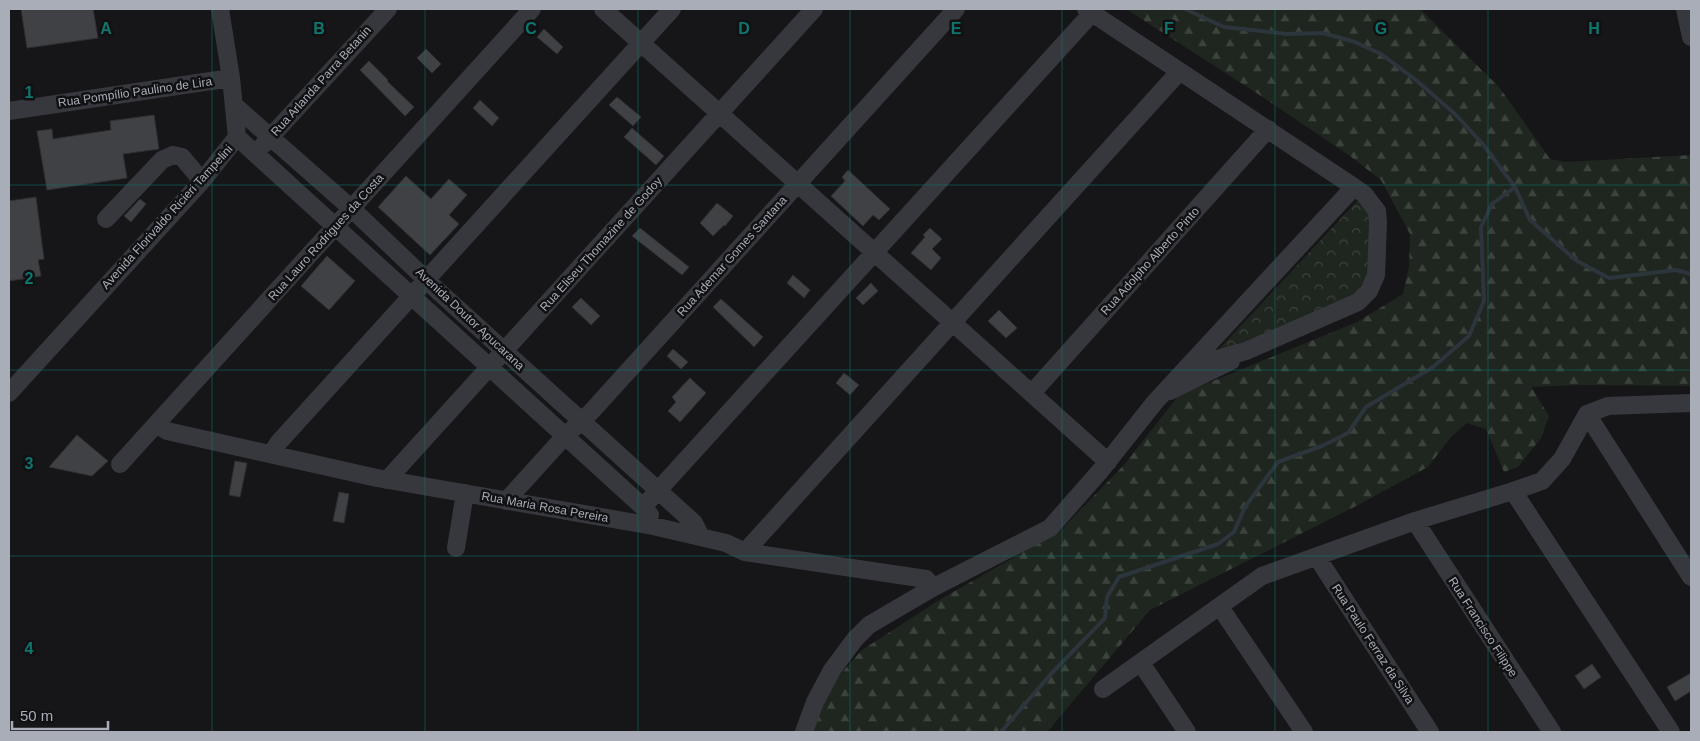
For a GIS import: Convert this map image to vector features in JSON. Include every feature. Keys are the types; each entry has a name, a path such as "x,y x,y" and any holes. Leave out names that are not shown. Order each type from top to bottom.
{"street":[{"name":"Avenida Florivaldo Ricieri Tampelini","path":"9,393 202,181 237,137 231,78 220,9"},
{"name":"Rua Arlanda Parra Betanin","path":"255,154 388,9"},
{"name":"Rua Lauro Rodrigues da Costa","path":"120,464 532,9"},
{"path":"603,9 1108,462"},
{"path":"270,454 672,9"},
{"name":"Rua Eliseu Thomazine de Godoy","path":"387,480 394,470 489,368 814,9"},
{"name":"Rua Ademar Gomes Santana","path":"506,501 565,436 582,421 956,9"},
{"path":"1685,9 1691,37"},
{"path":"643,506 875,251 1089,11 1354,187 1364,194 1377,211 1376,275 1369,291 1358,302 1246,351 1212,359 1204,358 1202,355 1205,349"},
{"path":"745,552 1180,72"},
{"name":"Rua Pompílio Paulino de Lira","path":"9,111 231,78"},
{"name":"Avenida Doutor Apucarana","path":"234,105 352,209 504,351 694,522 701,538"},
{"name":"Rua Adolpho Alberto Pinto","path":"1032,393 1268,129"},
{"name":"Avenida Doutor Apucarana","path":"237,137 643,506 651,517 653,526"},
{"path":"106,219 162,160 173,155 182,156 202,181"},
{"path":"804,732 822,686 843,654 869,625 934,587 1050,528 1108,462 1162,394 1354,187"},
{"path":"1162,394 1233,360 1246,351"},
{"path":"1103,689 1262,576 1415,521 1542,481 1562,459 1586,414 1608,406 1691,403"},
{"path":"1586,414 1691,577"},
{"name":"Rua Maria Rosa Pereira","path":"156,424 167,431 387,480 653,526 726,543 745,552 926,579 934,587"},
{"path":"1513,491 1671,732"},
{"path":"456,548 465,493"},
{"name":"Rua Francisco Filippe","path":"1415,521 1552,732"},
{"name":"Rua Paulo Ferraz da Silva","path":"1317,557 1430,732"},
{"path":"1220,607 1304,732"},
{"path":"1141,663 1186,732"}],"green space":[{"path":"1126,9 1420,9 1499,87 1550,159 1566,162 1691,155 1691,386 1579,385 1531,387 1549,416 1541,438 1518,467 1504,472 1486,429 1467,423 1451,437 1428,467 1358,505 1150,610 1047,732 813,732 819,712 837,678 862,650 941,599 1060,531 1124,465 1179,395 1357,322 1403,294 1409,267 1410,234 1381,180 1350,156 1258,94"},
{"path":"1359,199 1371,214 1367,277 1355,294 1226,357 1219,351 1220,348"}],"building":[{"path":"21,9 93,9 98,38 27,48"},
{"path":"544,29 563,47 557,54 537,37"},
{"path":"426,49 441,64 432,73 417,58"},
{"path":"369,61 414,107 405,116 360,70"},
{"path":"617,97 641,117 633,126 609,105"},
{"path":"480,100 499,118 492,126 473,108"},
{"path":"154,115 159,149 123,154 127,178 47,190 37,131 52,129 53,139 111,130 110,121"},
{"path":"632,128 664,156 656,165 624,137"},
{"path":"848,170 890,209 879,220 873,215 863,226 831,196 845,181 842,177"},
{"path":"406,176 431,199 449,179 467,195 449,215 459,224 430,255 378,207"},
{"path":"36,197 44,259 38,260 41,276 9,281 9,201"},
{"path":"140,199 146,204 131,222 124,216"},
{"path":"717,203 733,216 713,236 700,223"},
{"path":"640,228 689,267 682,275 632,236"},
{"path":"930,228 942,239 932,249 941,258 931,270 911,253"},
{"path":"327,256 355,281 329,310 301,286"},
{"path":"793,275 810,290 804,298 787,283"},
{"path":"871,283 878,291 863,305 856,298"},
{"path":"581,298 600,316 591,325 572,307"},
{"path":"721,299 763,337 754,347 713,307"},
{"path":"999,310 1017,328 1006,338 988,321"},
{"path":"673,349 688,362 681,369 667,356"},
{"path":"844,373 859,385 850,395 836,383"},
{"path":"690,378 706,393 680,422 668,411 676,402 672,397"},
{"path":"77,435 108,461 92,476 49,467"},
{"path":"235,461 247,463 240,497 229,495"},
{"path":"339,492 349,494 344,523 333,521"},
{"path":"1592,664 1601,677 1584,689 1575,676"},
{"path":"1691,673 1691,691 1675,701 1667,687"}],"waterway":[{"path":"1185,9 1224,27 1287,34 1323,33 1355,42 1381,54 1416,80 1455,114 1482,143 1515,187 1530,220 1577,261 1609,278 1676,270 1691,274"},
{"path":"1001,732 1050,675 1105,618 1107,597 1119,577 1218,544 1234,532 1245,507 1278,462 1322,446 1348,433 1366,407 1433,367 1469,336 1484,301 1481,227 1492,204 1515,187"}]}
